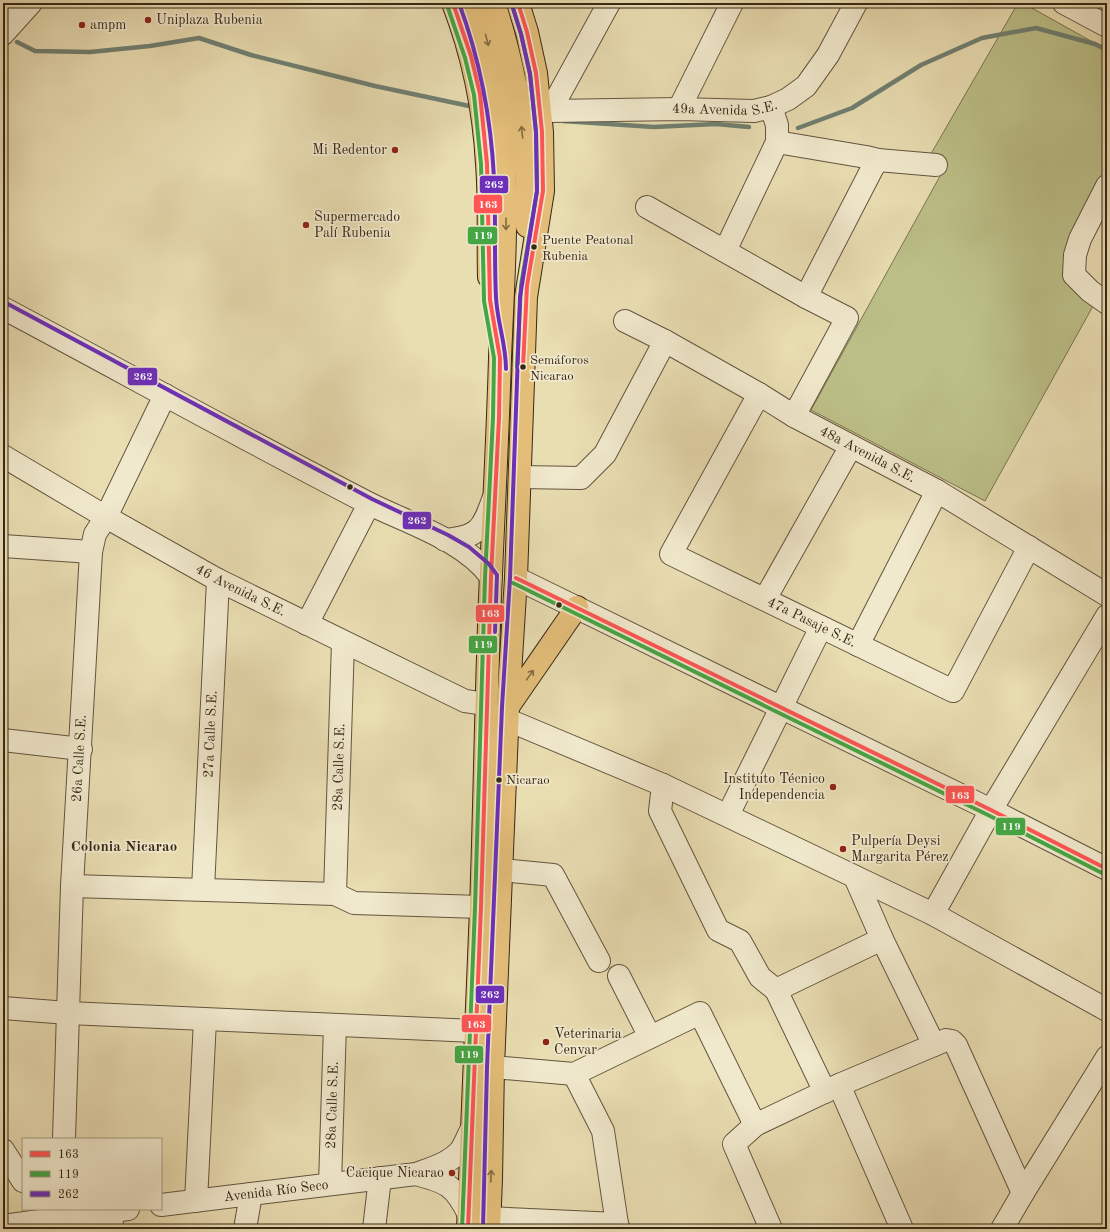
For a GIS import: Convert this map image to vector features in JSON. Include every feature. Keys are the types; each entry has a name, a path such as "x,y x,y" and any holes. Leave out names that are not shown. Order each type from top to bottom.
{"main road":[{"path":"454,3 471,56 480,94 484,122 488,164 490,300 500,358"},
{"path":"475,3 487,40 497,86 503,130 516,171 529,277"},
{"path":"479,1223 471,1130 481,907 486,704 505,242 516,171 521,122 514,77 494,3"},
{"path":"479,1223 491,1179 493,1067 508,713 516,578 526,297 543,192 542,132 545,110 527,32 518,3"},
{"path":"508,713 577,607"}],"street":[{"path":"3,34 31,3"},
{"path":"545,110 609,3"},
{"path":"679,110 732,3"},
{"name":"49a Avenida S.E.","path":"545,110 754,111 771,107 788,99 806,86 828,54 856,3"},
{"path":"1064,3 1107,26"},
{"path":"725,251 777,142 777,125 771,107"},
{"path":"777,142 878,160 936,165"},
{"path":"806,297 878,160"},
{"path":"1107,186 1080,239 1075,255 1074,276 1090,291 1107,303"},
{"path":"647,207 806,297 847,318 794,416"},
{"path":"3,308 369,504 445,540 477,560 491,577"},
{"name":"48a Avenida S.E.","path":"625,321 665,341 759,394 794,416 937,491 1107,595"},
{"path":"520,477 581,478 605,454 665,341"},
{"name":"47a Pasaje S.E.","path":"759,394 671,554 953,691 1029,547"},
{"name":"26a Calle S.E.","path":"64,1138 72,886 81,749 91,552 95,534 106,517 165,395"},
{"path":"765,599 851,446"},
{"name":"46 Avenida S.E.","path":"3,456 106,517 218,580 464,701 486,704"},
{"path":"858,645 937,491"},
{"path":"445,540 461,539 472,535 480,528 487,517 495,494"},
{"path":"307,624 369,504"},
{"path":"3,546 91,552"},
{"path":"516,578 782,707 1107,869"},
{"name":"27a Calle S.E.","path":"202,889 218,580"},
{"path":"933,914 991,810 1107,616"},
{"path":"728,815 821,627"},
{"name":"28a Calle S.E.","path":"335,894 344,642"},
{"path":"508,713 728,815 933,914 1107,1010"},
{"path":"3,740 81,749"},
{"path":"663,785 660,811 718,930 740,941 760,977 776,990 832,1088 902,1229"},
{"path":"501,870 553,875 599,961"},
{"path":"855,877 882,939 934,1046"},
{"path":"72,886 335,894 354,903 481,907"},
{"path":"776,990 882,939"},
{"path":"618,976 650,1037"},
{"path":"3,1008 205,1020 476,1031"},
{"path":"493,1067 574,1074 700,1013 755,1124"},
{"path":"196,1201 205,1020"},
{"name":"28a Calle S.E.","path":"330,1184 335,1025"},
{"path":"771,1229 734,1144 755,1124 832,1088 946,1040 952,1041 956,1045 1023,1193"},
{"path":"1002,1229 1107,1057"},
{"path":"479,1223 618,1227 603,1131 574,1074"},
{"name":"Avenida Río Seco","path":"162,1205 416,1174 437,1167 455,1156 462,1149 471,1130"},
{"path":"3,1150 22,1179"},
{"name":"Avenida Río Seco","path":"416,1174 439,1180 447,1184 479,1223"},
{"path":"374,1229 380,1178"},
{"path":"245,1229 251,1194"},
{"path":"3,1226 52,1214 117,1216"}],"green space":[{"path":"1018,3 1023,3 1107,50 1107,196 1078,262 1093,306 985,501 811,410 945,167 932,157 932,152"}],"waterway":[{"path":"798,128 852,108 921,65 982,38 1036,28 1095,44 1107,50"},
{"path":"17,42 35,51 90,52 150,46 199,38 251,55 375,86 474,107"},
{"path":"563,121 654,127 716,124 749,127"}],"transit line":[{"name":"163","path":"453,3 471,56 480,94 487,164 490,300 500,358 499,418 491,577 481,907 468,1229"},
{"name":"262","path":"459,3 479,68 490,133 495,193 496,297 505,351 506,369"},
{"name":"163","path":"518,3 527,32 536,73 542,132 543,191 527,286 523,367"},
{"name":"119","path":"447,5 465,58 474,95 481,164 484,301 494,358 493,418 485,577 475,907 462,1229"},
{"name":"119","path":"512,5 521,34 530,74 536,132 537,191 521,285 517,367"},
{"name":"262","path":"483,1229 487,1067 502,707 510,578 520,297 537,191 536,132 530,74 521,34 512,5"},
{"name":"262","path":"6,303 372,499 448,535 469,547 489,564 497,575 495,632"},
{"name":"163","path":"516,578 991,810 1107,869"},
{"name":"119","path":"513,583 988,815 1104,874"}],"place":[{"name":"Uniplaza Rubenia","path":"148,20"},
{"name":"ampm","path":"82,25"},
{"name":"Mi Redentor","path":"395,150"},
{"name":"Supermercado Palí Rubenia","path":"306,225"},
{"name":"Puente Peatonal Rubenia","path":"534,247"},
{"name":"Semáforos Nicarao","path":"523,367"},
{"name":"Nicarao","path":"499,780"},
{"name":"Instituto Técnico Independencia","path":"833,787"},
{"name":"Pulpería Deysi Margarita Pérez","path":"843,849"},
{"name":"Veterinaria Cenvar","path":"546,1042"},
{"name":"Cacique Nicarao","path":"452,1173"}],"district":[{"name":"Colonia Nicarao","path":"124,847"}]}
